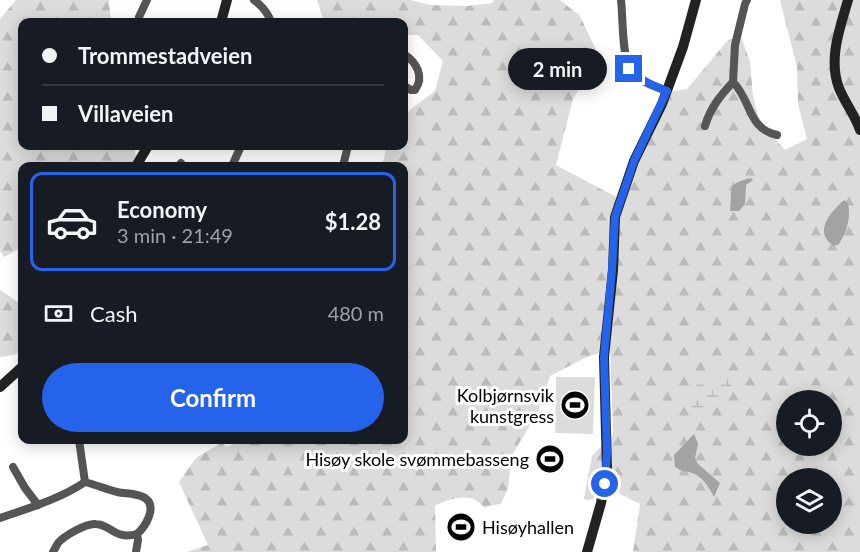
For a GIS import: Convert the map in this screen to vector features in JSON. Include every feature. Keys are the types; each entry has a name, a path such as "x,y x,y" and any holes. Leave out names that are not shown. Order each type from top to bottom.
{"main road":[{"path":"222,18 227,0"},
{"path":"587,552 601,503 607,470 604,357 615,217 634,161 667,91 684,48 696,0"},
{"path":"848,0 836,47 834,67 839,86 860,130"},
{"path":"0,387 18,371"}],"street":[{"path":"140,17 147,0"},
{"path":"254,0 259,3 270,18"},
{"path":"621,0 629,69 644,81 667,91"},
{"path":"705,126 714,105 733,82 735,45 747,0"},
{"path":"408,57 417,65 419,75 418,86 415,90 408,88"},
{"path":"733,82 741,89 759,127 777,135"},
{"path":"80,444 85,482"},
{"path":"13,467 38,505"},
{"path":"53,552 57,544 68,534 87,525 98,524 122,536 137,534 144,527 150,514 148,500 142,496 117,492 85,482"},
{"path":"0,518 38,505 75,489 85,482"},
{"path":"136,552 137,534"}],"green space":[{"path":"16,0 109,0 112,18 18,18 18,150 135,150 136,156 132,162 18,162 18,249 4,257 0,251 0,19"},
{"path":"317,0 410,0 431,5 467,6 492,3 494,0 560,0 580,16 596,50 594,64 573,99 556,165 618,198 667,92 687,89 728,40 741,37 750,61 753,97 760,122 785,150 807,139 798,104 797,67 780,0 860,0 860,552 633,552 640,504 610,489 598,487 593,499 584,498 592,456 613,434 610,349 585,358 550,376 538,412 512,455 508,488 501,504 484,508 474,499 461,498 435,506 436,552 187,552 208,545 179,482 196,458 219,444 227,447 233,444 408,444 408,162 383,162 386,150 408,150 408,112 435,91 443,61 418,35 408,35 408,18 323,18"},
{"path":"0,290 18,302 18,353 0,357"},
{"path":"722,376 731,380 731,389 715,408 698,415 691,406 691,395 694,388 702,380"},
{"name":"Kolbjørnsvik kunstgress","path":"556,377 595,377 593,434 555,433"}],"shaded area":[{"path":"751,178 753,180 746,185 745,204 739,211 730,211 732,188 737,183"},
{"path":"844,200 848,203 848,224 839,244 834,246 824,235 824,228 829,216"},
{"path":"694,434 698,444 695,458 698,464 720,483 714,497 698,476 675,467 674,455"}],"place":[{"name":"Kolbjørnsvik kunstgress","path":"575,405"},
{"name":"Hisøy skole svømmebasseng","path":"550,459"},
{"name":"Hisøyhallen","path":"461,527"}],"route":[{"path":"605,484 607,452 604,357 615,217 634,161 667,91 644,81 629,69"}]}
